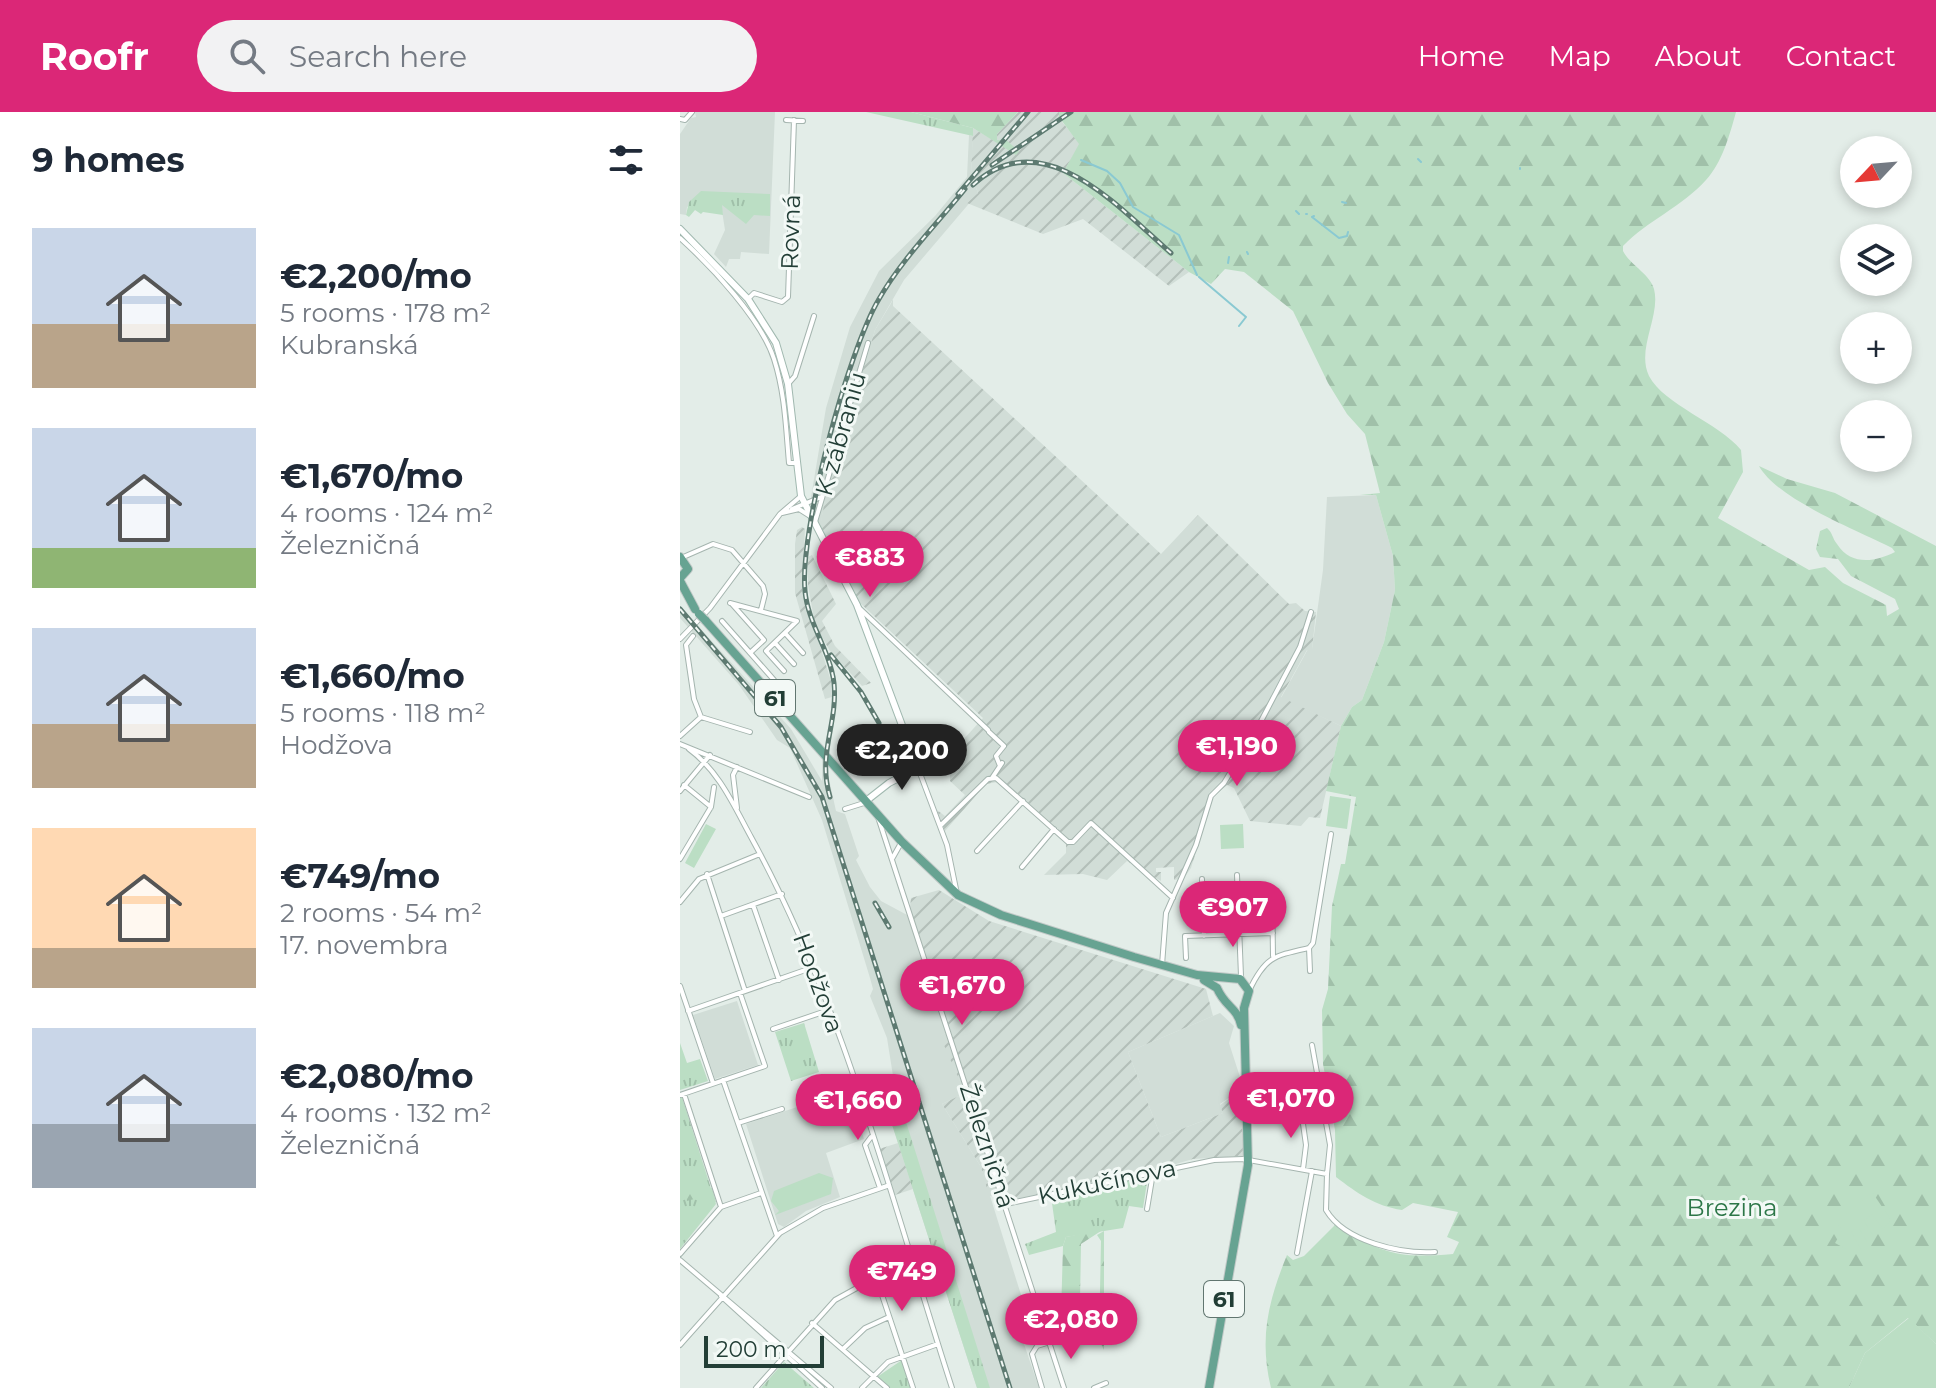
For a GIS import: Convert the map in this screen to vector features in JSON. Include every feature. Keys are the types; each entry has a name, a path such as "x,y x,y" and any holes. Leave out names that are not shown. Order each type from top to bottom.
{"main road":[{"path":"680,558 688,565"},
{"name":"61","path":"688,565 682,584 700,614 902,842 958,895 1001,915 1162,965 1229,983 1244,982"},
{"name":"61","path":"1203,977 1244,982"},
{"name":"61","path":"1203,977 1214,985 1219,999 1243,1028"},
{"name":"61","path":"1209,1388 1248,1160 1240,1005 1244,982"},
{"path":"1219,999 1229,983"},
{"name":"61","path":"1219,999 1223,1003 1240,1005"}],"street":[{"path":"680,119 685,120 692,112"},
{"path":"786,120 803,121"},
{"name":"Rovná","path":"748,299 754,293 782,302 788,297 794,120"},
{"path":"680,229 711,271 762,324"},
{"path":"680,238 688,240 717,265 748,299 777,356 786,389 789,429 802,500 857,605 940,826 958,895"},
{"path":"711,271 717,265"},
{"path":"735,298 741,292"},
{"path":"786,389 795,376 814,316"},
{"name":"K zábraniu","path":"814,524 868,343"},
{"path":"680,639 710,608 780,514 802,500 823,496"},
{"path":"780,514 802,500"},
{"path":"792,509 810,516"},
{"path":"680,558 707,545 732,550 765,590 761,610"},
{"path":"688,565 694,553"},
{"path":"750,653 764,640 730,603 799,621 766,651 784,671"},
{"path":"857,605 1004,746 996,756 1001,764 992,778 940,826"},
{"path":"740,614 751,607"},
{"path":"1162,965 1163,924 1196,845 1211,796 1224,783 1259,725 1300,647 1311,612"},
{"path":"722,621 774,680"},
{"path":"785,633 803,653"},
{"path":"693,636 686,645 694,699 701,717"},
{"path":"775,643 794,664"},
{"path":"701,717 750,732"},
{"path":"680,736 701,717"},
{"path":"680,744 809,797"},
{"name":"Hodžova","path":"689,749 704,762 739,815 782,894 814,967 952,1388"},
{"path":"680,791 710,755"},
{"name":"Hodžova","path":"737,767 734,788 739,815"},
{"path":"845,809 858,807 889,783 918,768"},
{"path":"992,778 999,779 1054,829 1073,842 1091,823 1173,898"},
{"path":"684,785 711,807"},
{"path":"680,859 711,807 714,787"},
{"path":"977,851 1023,801"},
{"name":"Železničná","path":"877,814 1064,1388"},
{"path":"1022,867 1054,829"},
{"path":"1244,982 1273,956 1309,948 1313,943 1331,834"},
{"path":"892,859 902,842"},
{"path":"680,902 691,885 707,874 760,854"},
{"path":"707,874 765,1066 682,1094 721,1207"},
{"path":"1237,875 1244,982"},
{"path":"1202,879 1204,936"},
{"path":"1272,889 1273,956"},
{"path":"721,916 782,894"},
{"path":"1202,899 1272,897"},
{"path":"753,905 779,980"},
{"path":"1203,917 1272,914"},
{"path":"1186,958 1185,936 1273,933"},
{"path":"1309,948 1310,971"},
{"path":"688,1011 814,967"},
{"path":"1244,982 1256,974"},
{"path":"680,986 713,1083"},
{"path":"773,1029 829,1010"},
{"path":"1312,1045 1330,1145 1326,1210 1336,1221 1388,1250 1435,1252"},
{"path":"723,1080 777,1236"},
{"path":"829,1094 854,1085"},
{"path":"738,1123 782,1109"},
{"path":"1301,1110 1306,1145 1303,1169"},
{"path":"871,1137 865,1145 880,1188"},
{"name":"Kukučínova","path":"1006,1204 1214,1160 1248,1160 1327,1174"},
{"path":"1297,1253 1312,1171"},
{"path":"1147,1209 1153,1173"},
{"path":"680,1345 777,1236 809,1214 887,1186"},
{"path":"680,1254 721,1207 761,1193"},
{"path":"680,1260 822,1388"},
{"path":"756,1388 812,1323 842,1295 913,1268"},
{"path":"877,1280 913,1388"},
{"path":"843,1349 858,1333 889,1317"},
{"path":"812,1323 887,1388"},
{"path":"1042,1388 1032,1354 1037,1346 1050,1342"},
{"path":"862,1388 902,1355 938,1344"},
{"path":"786,1353 831,1388"},
{"path":"1094,1388 1103,1385"}],"shaded area":[{"path":"695,112 775,112 769,254 741,252 740,259 729,259 726,267 714,254 725,230 719,192 687,207 686,215 680,214 680,134 691,118 696,117"},
{"path":"1018,112 1059,112 1059,118 1080,144 1063,173 1189,272 1169,286 1083,219 1043,234 967,203 978,193 971,173 973,128 1016,154 1005,139 997,140 997,134"},
{"path":"969,135 973,136 971,173 978,193 904,280 875,330 827,488 820,530 809,509 826,408 850,327 879,271 935,216 967,177"},
{"path":"893,300 893,306 1161,554 1198,515 1289,604 1296,603 1305,611 1316,612 1312,650 1307,650 1281,697 1341,726 1320,818 1309,817 1301,826 1250,821 1234,788 1227,785 1213,797 1191,868 1184,878 1174,880 1174,867 1156,868 1156,872 1161,872 1161,881 1127,861 1107,880 1083,874 1044,875 1066,853 1066,843 998,782 986,784 945,831 937,810 945,816 965,795 950,781 950,769 943,762 983,718 858,601 820,527 827,488 875,330"},
{"path":"1376,495 1393,556 1395,590 1384,642 1362,700 1352,707 1341,726 1281,698 1308,649 1312,649 1323,570 1327,497"},
{"path":"805,529 802,589 831,681 832,697 825,699 795,593 795,544 797,530"},
{"path":"812,555 836,604 822,621 835,646 871,683 862,686 830,651 815,625 808,585 808,557"},
{"path":"680,606 791,729 822,781 822,757 825,761 836,811 845,814 859,856 856,860 870,887 881,901 909,916 947,1032 941,1036 965,1093 942,1104 981,1167 1032,1330 1022,1338 1039,1388 977,1388 887,1109 897,1101 887,1038 870,996 873,989 870,978 822,820 790,748 777,740 739,685 680,618"},
{"path":"939,890 989,921 1206,989 1213,1016 1128,1052 1161,1137 1223,1113 1220,1105 1243,1089 1244,1156 1193,1159 1121,1180 1014,1199 989,1196 981,1167 942,1104 965,1093 940,1036 947,1032 909,916 911,898"},
{"path":"737,1001 758,1065 715,1079 693,1015"},
{"path":"1220,1013 1234,1026 1229,1043 1240,1077 1240,1090 1220,1104 1223,1113 1161,1137 1128,1052"},
{"path":"848,1090 864,1139 826,1153 840,1197 806,1211 784,1227 778,1224 746,1124"},
{"path":"898,1143 913,1189 895,1195 879,1149"}],"green space":[{"path":"866,112 911,112 973,128 973,136"},
{"path":"911,112 1018,112 997,134 997,140 1005,139 1019,151 1016,155 973,128"},
{"name":"Brezina","path":"1059,112 1736,112 1725,148 1712,173 1687,198 1633,237 1623,246 1623,251 1654,289 1654,310 1645,355 1649,376 1666,396 1719,431 1741,450 1743,472 1718,518 1809,570 1825,567 1843,583 1886,605 1887,616 1899,609 1895,599 1851,576 1838,559 1820,557 1816,549 1820,531 1827,528 1843,551 1856,559 1879,558 1895,552 1892,548 1800,502 1769,479 1759,466 1787,479 1835,493 1936,546 1936,1344 1908,1318 1865,1353 1849,1388 1271,1388 1266,1353 1267,1320 1287,1255 1293,1260 1304,1256 1335,1225 1378,1248 1417,1256 1453,1254 1459,1242 1447,1237 1458,1212 1413,1203 1402,1210 1392,1208 1367,1198 1336,1177 1335,1130 1323,1064 1322,1010 1328,989 1332,906 1341,864 1345,864 1356,797 1326,791 1341,726 1352,707 1362,700 1384,642 1395,590 1393,556 1376,495 1360,495 1380,493 1365,434 1347,414 1328,383 1293,311 1244,272 1225,269 1211,284 1189,272 1063,173 1079,144 1059,117"},
{"path":"701,191 770,194 770,216 754,215 746,224 722,205 723,215 701,214 695,210 689,217 686,215 689,202"},
{"path":"1330,796 1351,799 1347,829 1326,826"},
{"path":"706,824 716,829 694,868 685,863"},
{"path":"1243,824 1244,848 1221,849 1220,825"},
{"path":"804,1023 819,1072 791,1081 775,1032"},
{"path":"680,1043 687,1063 700,1059 708,1081 680,1090"},
{"path":"900,1093 907,1125 990,1388 977,1388 887,1109 895,1095"},
{"path":"680,1098 716,1204 680,1249"},
{"path":"687,1166 695,1194 712,1188 716,1202 711,1203 701,1197 687,1201 685,1192 680,1197 682,1169"},
{"path":"819,1173 833,1178 831,1194 775,1215 779,1211 771,1201 774,1191"},
{"path":"1148,1176 1143,1208 1129,1206 1123,1228 1066,1237 1063,1246 1029,1255 1025,1244 1056,1232 1051,1196"},
{"path":"1872,1192 1891,1220 1883,1229 1872,1214 1864,1221 1874,1237 1868,1243 1858,1227 1851,1232 1861,1249 1846,1249 1835,1243 1842,1231 1837,1222"},
{"path":"1104,1229 1081,1244 1080,1301 1067,1302 1066,1325 1074,1336 1091,1339 1066,1348 1061,1315 1063,1246 1066,1237"},
{"path":"1104,1231 1104,1350 1099,1340 1101,1241 1097,1235"},
{"path":"1909,1318 1936,1344 1936,1388 1849,1388 1865,1353"},
{"path":"902,1360 912,1388 889,1388 877,1377"},
{"path":"784,1362 814,1388 761,1388"}],"waterway":[{"path":"1418,159 1421,162"},
{"path":"1081,160 1107,171 1120,183 1133,207 1179,235 1197,275"},
{"path":"1342,202 1346,203"},
{"path":"1296,211 1299,214"},
{"path":"1314,216 1339,238 1347,236 1348,232"},
{"path":"1228,263 1229,257"},
{"path":"1199,277 1246,317 1239,326"}],"railway":[{"path":"958,194 1028,112"},
{"path":"992,165 1071,112"},
{"path":"973,185 1000,167 1026,162 1053,166 1079,178 1104,195 1171,253"},
{"path":"830,797 826,767 834,683 810,615 805,591 805,563 818,486 840,398 879,299 909,256 965,189"},
{"path":"680,609 781,727 822,797 1010,1388"},
{"path":"831,655 861,692 879,723"},
{"path":"875,903 889,927"}]}
